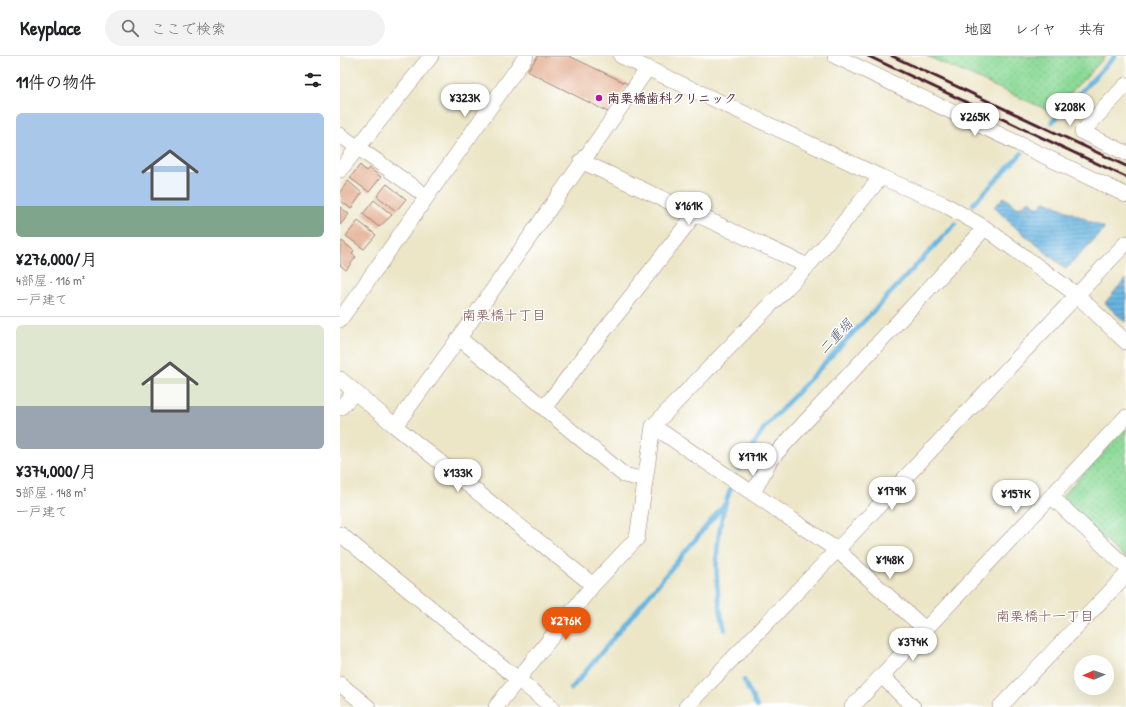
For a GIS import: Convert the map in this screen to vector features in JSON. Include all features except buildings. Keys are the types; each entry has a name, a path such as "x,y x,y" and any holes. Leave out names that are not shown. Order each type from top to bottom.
{"street":[{"path":"340,170 356,147 431,56"},
{"path":"340,320 526,56"},
{"path":"621,56 881,177 944,204 986,228 1077,295 1126,342"},
{"path":"835,56 1126,194"},
{"path":"395,426 459,338 581,161 648,68"},
{"path":"1126,85 1082,132 1126,153"},
{"path":"340,135 426,196"},
{"path":"581,161 808,266"},
{"path":"496,707 593,585 637,538 653,426 808,266 881,177"},
{"path":"544,408 695,214"},
{"path":"753,493 770,460 986,228"},
{"path":"686,707 837,550 1126,243"},
{"path":"459,338 624,475 645,480"},
{"path":"340,379 395,426 593,585"},
{"path":"340,408 355,392"},
{"path":"852,707 1126,417"},
{"path":"653,426 837,550 925,629"},
{"path":"1052,497 1126,567"},
{"path":"340,534 552,707"},
{"path":"1000,707 1126,575"},
{"path":"882,676 913,707"},
{"path":"340,684 368,707"}],"green space":[{"path":"927,56 1106,56 1052,112"},
{"path":"1126,428 1126,559 1063,503 1063,495"}],"water":[{"path":"1004,197 1018,208 1021,205 1032,214 1024,205 1029,200 1038,208 1045,201 1105,228 1066,269 1009,222 994,207"},
{"path":"1126,278 1126,323 1105,303"}],"waterway":[{"name":"二重堀","path":"1052,122 1115,56"},
{"name":"二重堀","path":"973,204 1022,153"},
{"name":"二重堀","path":"739,469 764,428 955,224"},
{"name":"二重堀","path":"725,630 718,595 717,558 721,522 731,487"},
{"path":"571,689 724,505"},
{"name":"二重堀","path":"744,680 757,707"}],"railway":[{"path":"868,56 1126,177"},
{"path":"892,56 1126,166"}],"place":[{"name":"南栗橋歯科クリニック","path":"599,98"}],"district":[{"name":"南栗橋十丁目","path":"504,314"},
{"name":"南栗橋十一丁目","path":"1045,615"}]}
